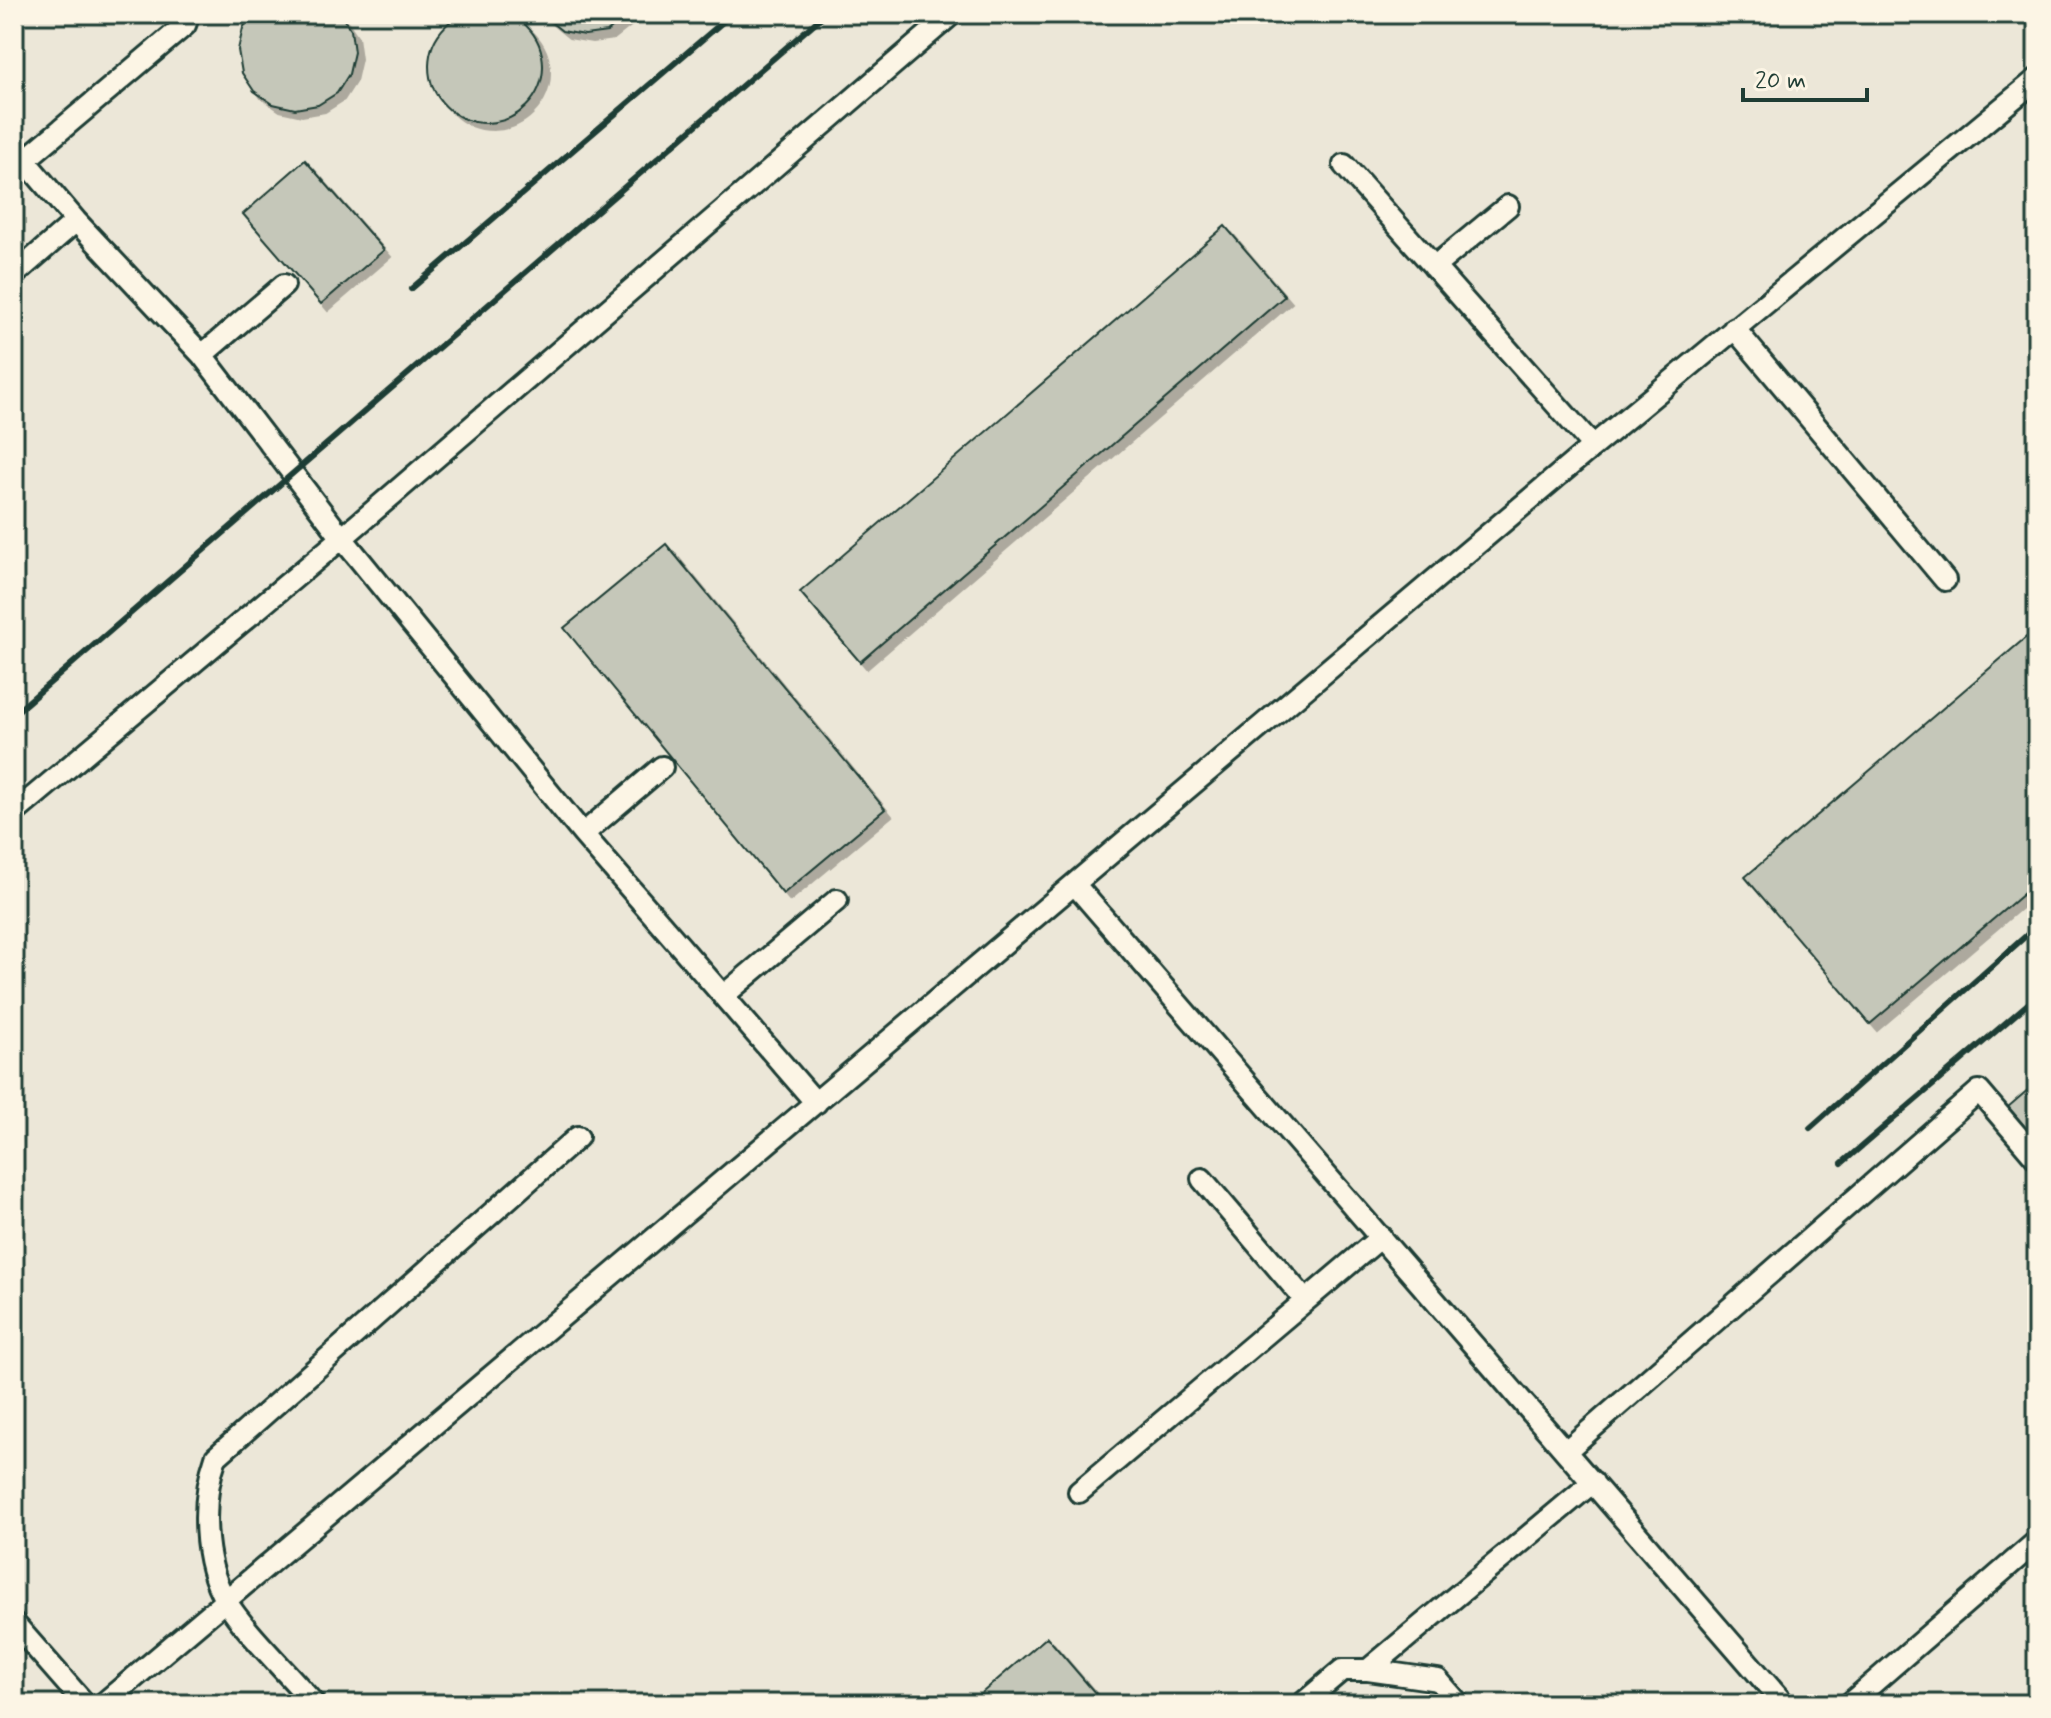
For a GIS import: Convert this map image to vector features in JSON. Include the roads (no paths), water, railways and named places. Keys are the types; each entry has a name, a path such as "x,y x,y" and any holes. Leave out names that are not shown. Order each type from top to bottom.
{"lane":[{"path":"189,14 185,25 19,154 76,221 202,355 342,538 583,834 816,1103"},
{"path":"14,813 342,538 952,14"},
{"path":"103,1704 1076,886 1593,446 2037,79"},
{"path":"1344,165 1593,446"},
{"path":"1434,267 1508,206"},
{"path":"14,275 76,221"},
{"path":"202,355 284,285"},
{"path":"1734,328 1945,580"},
{"path":"583,834 662,767"},
{"path":"1076,886 1784,1704"},
{"path":"723,996 837,900"},
{"path":"1566,1451 1979,1091 2037,1159"},
{"path":"314,1704 225,1600 210,1554 206,1485 216,1457 578,1137"},
{"path":"1202,1179 1305,1300"},
{"path":"1079,1492 1381,1237"},
{"path":"1368,1670 1593,1482"},
{"path":"1849,1704 2037,1541"},
{"path":"14,1623 85,1704"},
{"path":"1302,1704 1342,1670 1368,1670 1438,1680 1459,1704"}],"railway":[{"path":"411,289 732,14"},
{"path":"14,714 825,14"},
{"path":"1810,1128 2037,926"},
{"path":"1842,1163 2037,996"}]}
